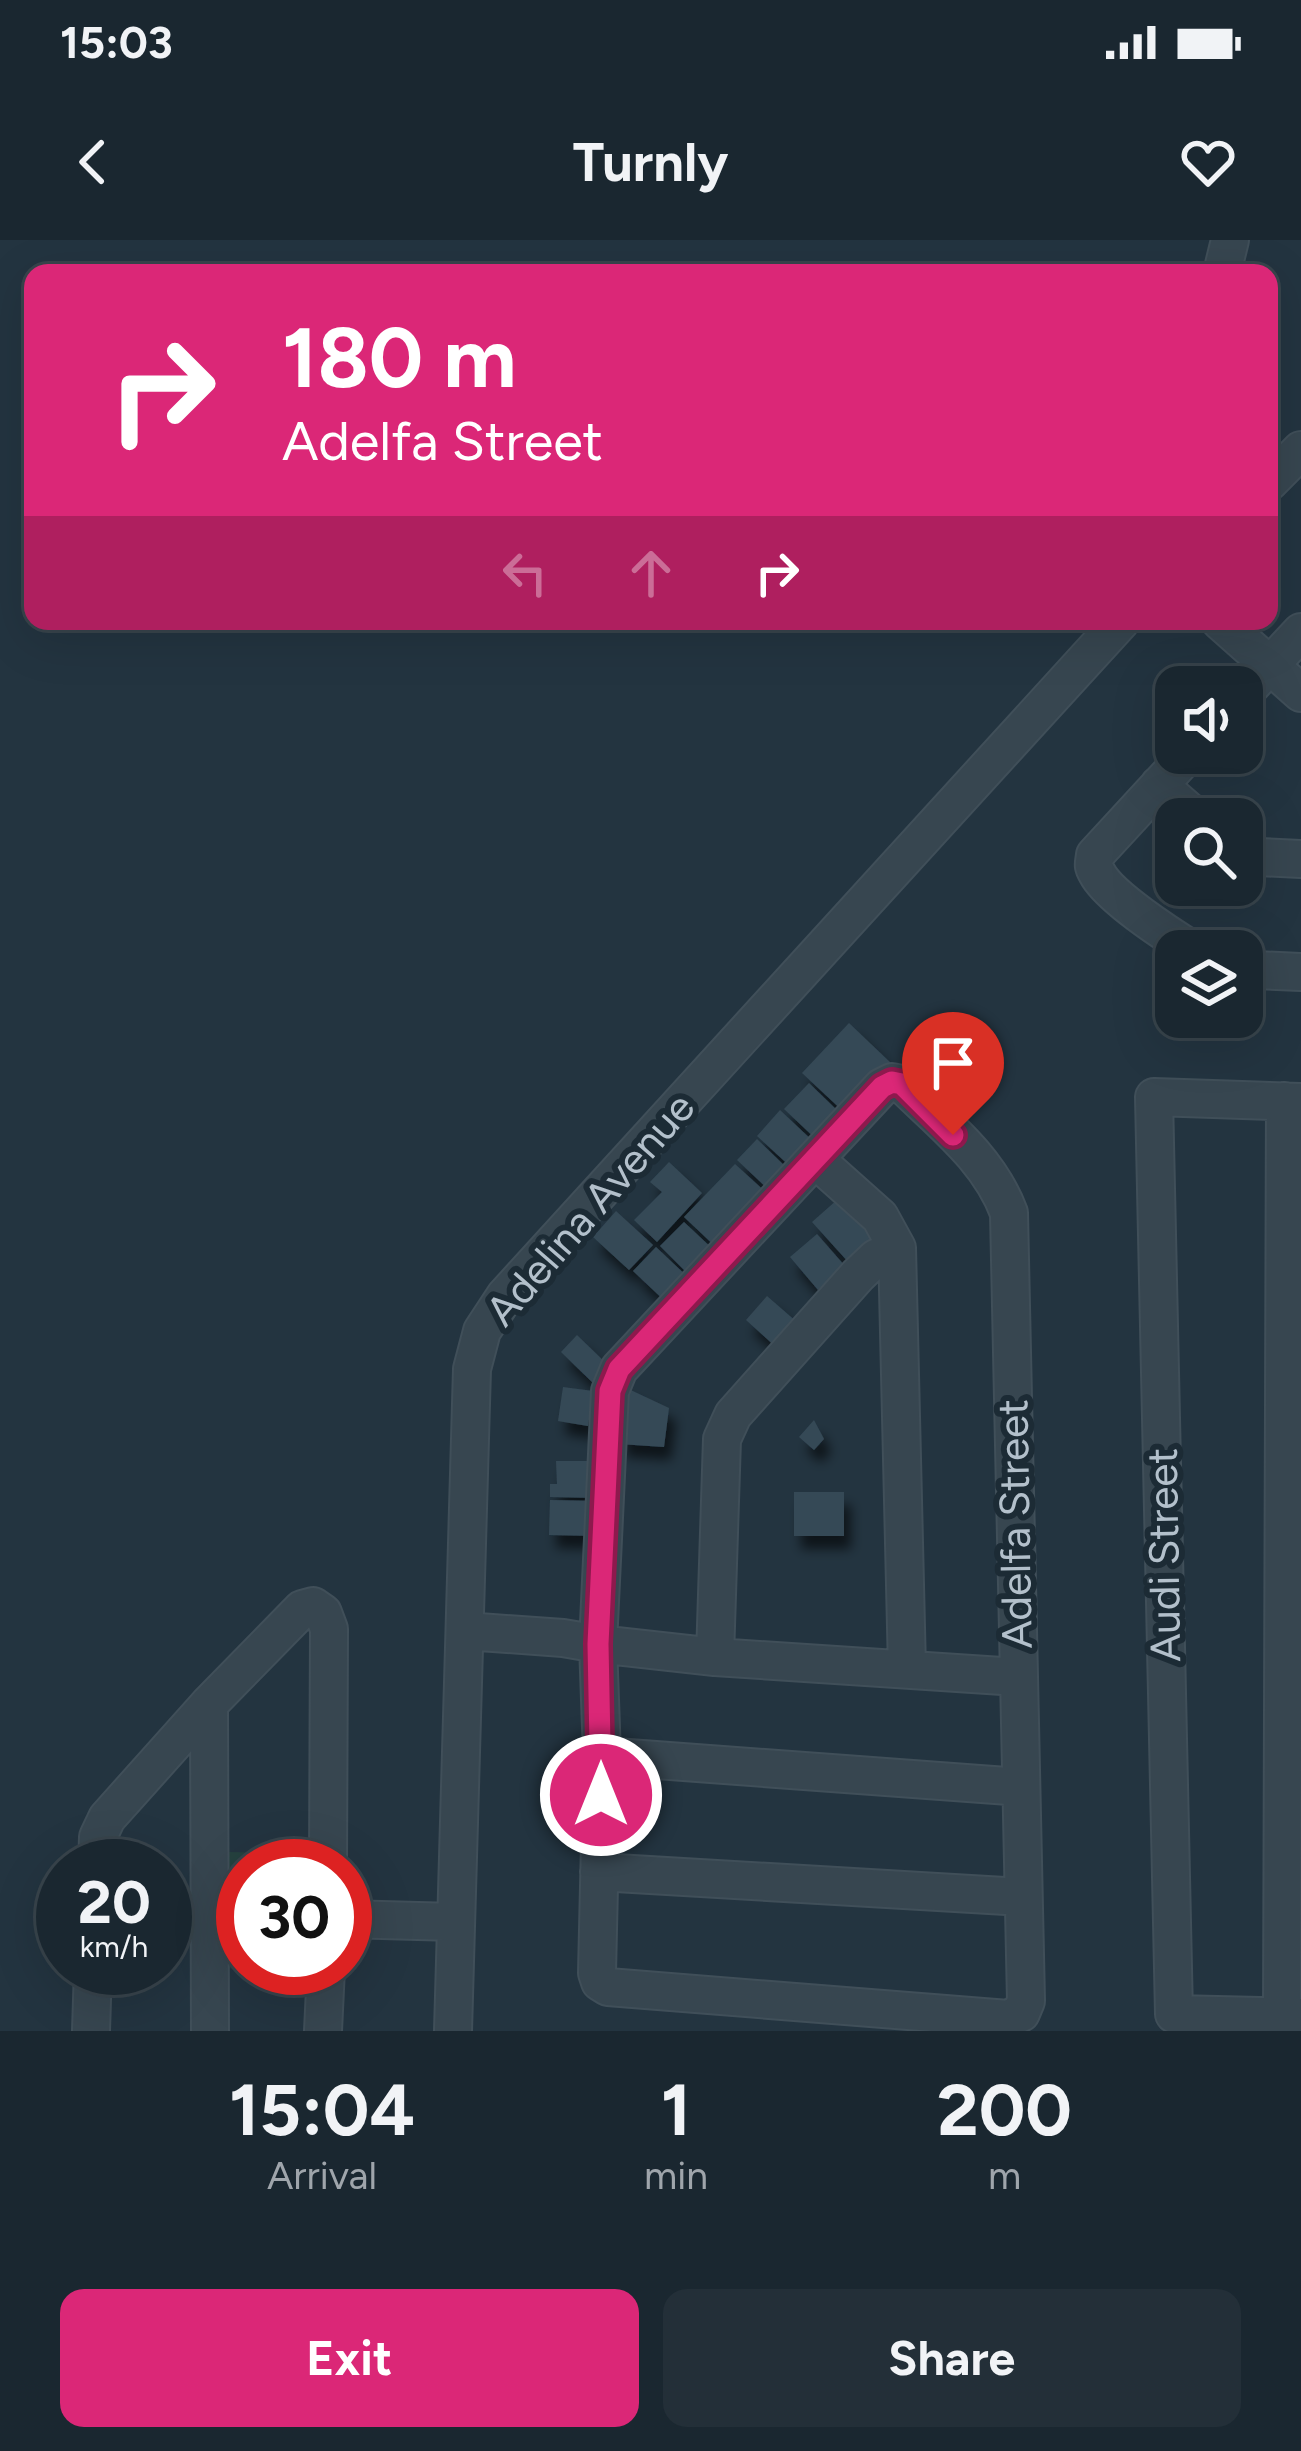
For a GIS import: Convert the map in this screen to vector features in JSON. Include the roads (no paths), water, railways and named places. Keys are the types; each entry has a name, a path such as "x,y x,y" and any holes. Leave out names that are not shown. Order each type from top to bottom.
{"street":[{"path":"1278,473 1301,450"},
{"name":"Adelina Avenue","path":"453,2031 472,1369 482,1330 521,1279 1113,630"},
{"path":"1231,630 1301,693"},
{"path":"1263,673 1301,632"},
{"path":"1160,930 1099,878 1093,867 1095,854 1169,774"},
{"path":"1159,785 1174,798"},
{"path":"1263,857 1301,859"},
{"path":"1263,970 1301,972"},
{"name":"Adelfa Street","path":"599,1872 597,1973 608,1987 1008,2019 1021,2013 1026,2001 1009,1213 999,1187 979,1160 902,1084 882,1087 814,1159"},
{"name":"Audi Street","path":"1291,2017 1174,2014 1154,1097 1293,1102"},
{"path":"1291,2017 1293,1102"},
{"path":"907,1669 897,1248 880,1217 814,1159 619,1369 610,1391 598,1644 599,1872 1022,1897"},
{"path":"715,1657 722,1439 734,1414 858,1275 876,1258 897,1248"},
{"path":"98,1839 106,1818 209,1704 302,1609 314,1606 329,1628 328,1839"},
{"path":"465,1631 715,1657 1018,1677"},
{"path":"209,1704 209,2031"},
{"path":"602,1756 1021,1787"},
{"path":"372,1920 455,1922"},
{"path":"91,2031 92,1995"},
{"path":"323,2031 325,1995"}]}
